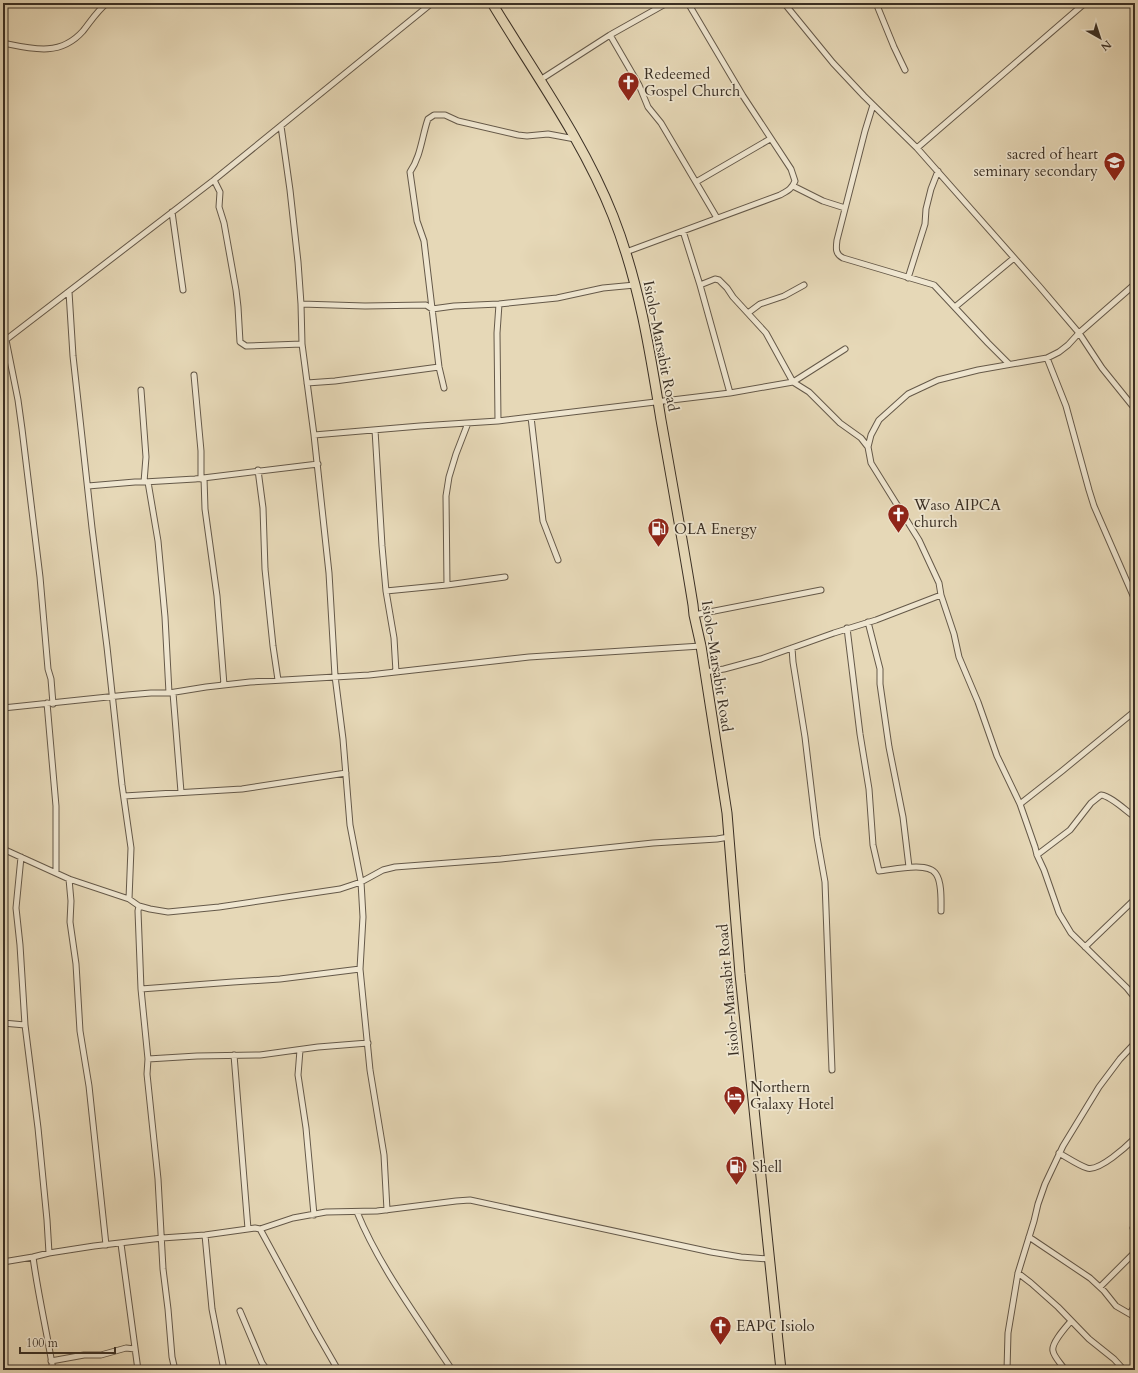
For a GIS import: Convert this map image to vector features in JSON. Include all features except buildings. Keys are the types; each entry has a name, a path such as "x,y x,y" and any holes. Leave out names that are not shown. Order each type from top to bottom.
{"highway":[{"name":"Isiolo-Marsabit Road","path":"487,3 494,7 540,80 593,172 626,252 635,285 659,403 694,605 694,615 701,646 727,813 740,974 781,1370"}],"street":[{"path":"3,43 38,50 60,46 70,42 80,35 95,14 107,3"},
{"path":"56,873 56,806 50,703 22,429 18,400 4,341 214,180 432,3"},
{"path":"540,80 610,35 668,3"},
{"path":"626,252 780,195 793,186 795,181 791,169 743,96 688,3"},
{"path":"784,3 833,62 938,171 1080,333 1102,368 1135,409"},
{"path":"876,3 891,41 905,70"},
{"path":"917,148 1084,3"},
{"path":"610,35 639,85 648,107 661,123 717,218"},
{"path":"873,105 836,240 836,250 838,255 934,285 1009,364"},
{"path":"444,388 439,367 424,241 417,220 410,172 415,165 428,119 431,116 440,114 458,121 518,135 548,134 575,139"},
{"path":"281,126 293,219 301,304 302,344 318,464 329,573 336,676 350,825 361,882 363,917 360,969 370,1070 384,1155 387,1210"},
{"path":"696,182 770,139"},
{"path":"908,278 925,224 926,209 931,189 938,171"},
{"path":"214,180 220,192 219,207 224,223 236,290 240,342 246,346 302,344"},
{"path":"793,186 823,201 845,208"},
{"path":"172,212 183,290"},
{"path":"683,231 700,285 730,393"},
{"path":"955,307 1014,258"},
{"path":"700,285 715,279 719,280 766,333 793,382 809,392 840,423 861,438 868,447"},
{"path":"1135,284 1059,352 1047,358 1009,364 938,380 908,394 879,420 871,435 868,447 875,471 925,552 939,583 941,595 954,634 959,657 978,702 997,756 1020,804 1059,913 1071,933 1127,988 1135,998"},
{"path":"301,304 365,306 426,305 432,309 557,298 603,288 635,285"},
{"path":"748,313 760,304 784,296 804,285"},
{"path":"69,292 72,348 131,848 129,899"},
{"path":"498,421 497,328 499,304"},
{"path":"314,436 498,421 659,403 730,393 793,382 845,349"},
{"path":"1047,358 1066,406 1094,506 1135,600"},
{"path":"308,383 335,381 439,367"},
{"path":"194,375 202,478 217,596 224,685"},
{"path":"141,390 146,458 146,482 158,541 181,792"},
{"path":"531,417 543,521 558,560"},
{"path":"447,584 446,496 451,469 468,423"},
{"path":"375,430 382,546 386,591 394,638 396,672"},
{"path":"88,486 202,478 258,470 318,464"},
{"path":"258,470 262,508 265,569 278,680"},
{"path":"386,591 505,577"},
{"path":"694,615 821,590"},
{"path":"705,672 724,669 754,661 941,595"},
{"path":"868,622 880,669 880,684 889,747 903,817 910,867"},
{"path":"847,628 860,734 869,789 878,871 910,867 928,869 936,874 941,895 941,911"},
{"path":"3,708 112,696 171,693 224,685 278,680 369,675 529,657 701,646"},
{"path":"792,648 824,882 832,1070"},
{"path":"1020,804 1135,711"},
{"path":"124,796 242,788 346,773"},
{"path":"1037,855 1070,830 1091,803 1101,795 1105,795 1112,799 1135,817"},
{"path":"3,849 69,879 129,899 139,906 168,912 206,909 328,891 361,882 383,870 395,867 501,859 653,843 717,840 729,837"},
{"path":"21,857 16,908 25,1025 38,1128 47,1220 48,1253"},
{"path":"69,879 71,901 70,922 76,964 80,1031 89,1086 106,1245"},
{"path":"1085,947 1135,899"},
{"path":"139,906 141,990 148,1059 147,1074 158,1178 163,1269 172,1357 175,1370"},
{"path":"141,990 233,982 280,980 360,969"},
{"path":"3,1022 25,1025"},
{"path":"148,1059 260,1055 368,1043"},
{"path":"1007,1370 1008,1333 1018,1273 1038,1204 1059,1153 1099,1087 1120,1059 1135,1043"},
{"path":"300,1050 298,1075 307,1135 314,1215"},
{"path":"234,1055 248,1229"},
{"path":"1059,1153 1086,1168 1092,1168 1098,1166 1116,1154 1135,1138"},
{"path":"3,1262 48,1253 106,1245 260,1228 293,1218 326,1212 387,1210 470,1200 711,1252 769,1260"},
{"path":"357,1212 368,1236 393,1279 452,1370"},
{"path":"1135,1222 1133,1228 1135,1233"},
{"path":"260,1228 338,1370"},
{"path":"205,1235 212,1309 224,1370"},
{"path":"1029,1237 1085,1274 1100,1287 1116,1306 1133,1316 1135,1305"},
{"path":"121,1244 138,1370"},
{"path":"1100,1287 1135,1252"},
{"path":"33,1257 36,1282 53,1370"},
{"path":"1018,1273 1031,1283 1089,1339 1114,1359 1124,1370"},
{"path":"240,1311 267,1370"},
{"path":"1065,1370 1052,1349 1058,1337 1071,1321"},
{"path":"52,1361 84,1355 101,1355 126,1348 135,1349"}],"place":[{"name":"Redeemed Gospel Church","path":"629,102"},
{"name":"sacred of heart seminary secondary","path":"1114,182"},
{"name":"Waso AIPCA church","path":"899,534"},
{"name":"OLA Energy","path":"659,548"},
{"name":"Northern Galaxy Hotel","path":"734,1116"},
{"name":"Shell","path":"737,1186"},
{"name":"EAPC Isiolo","path":"720,1346"}]}
